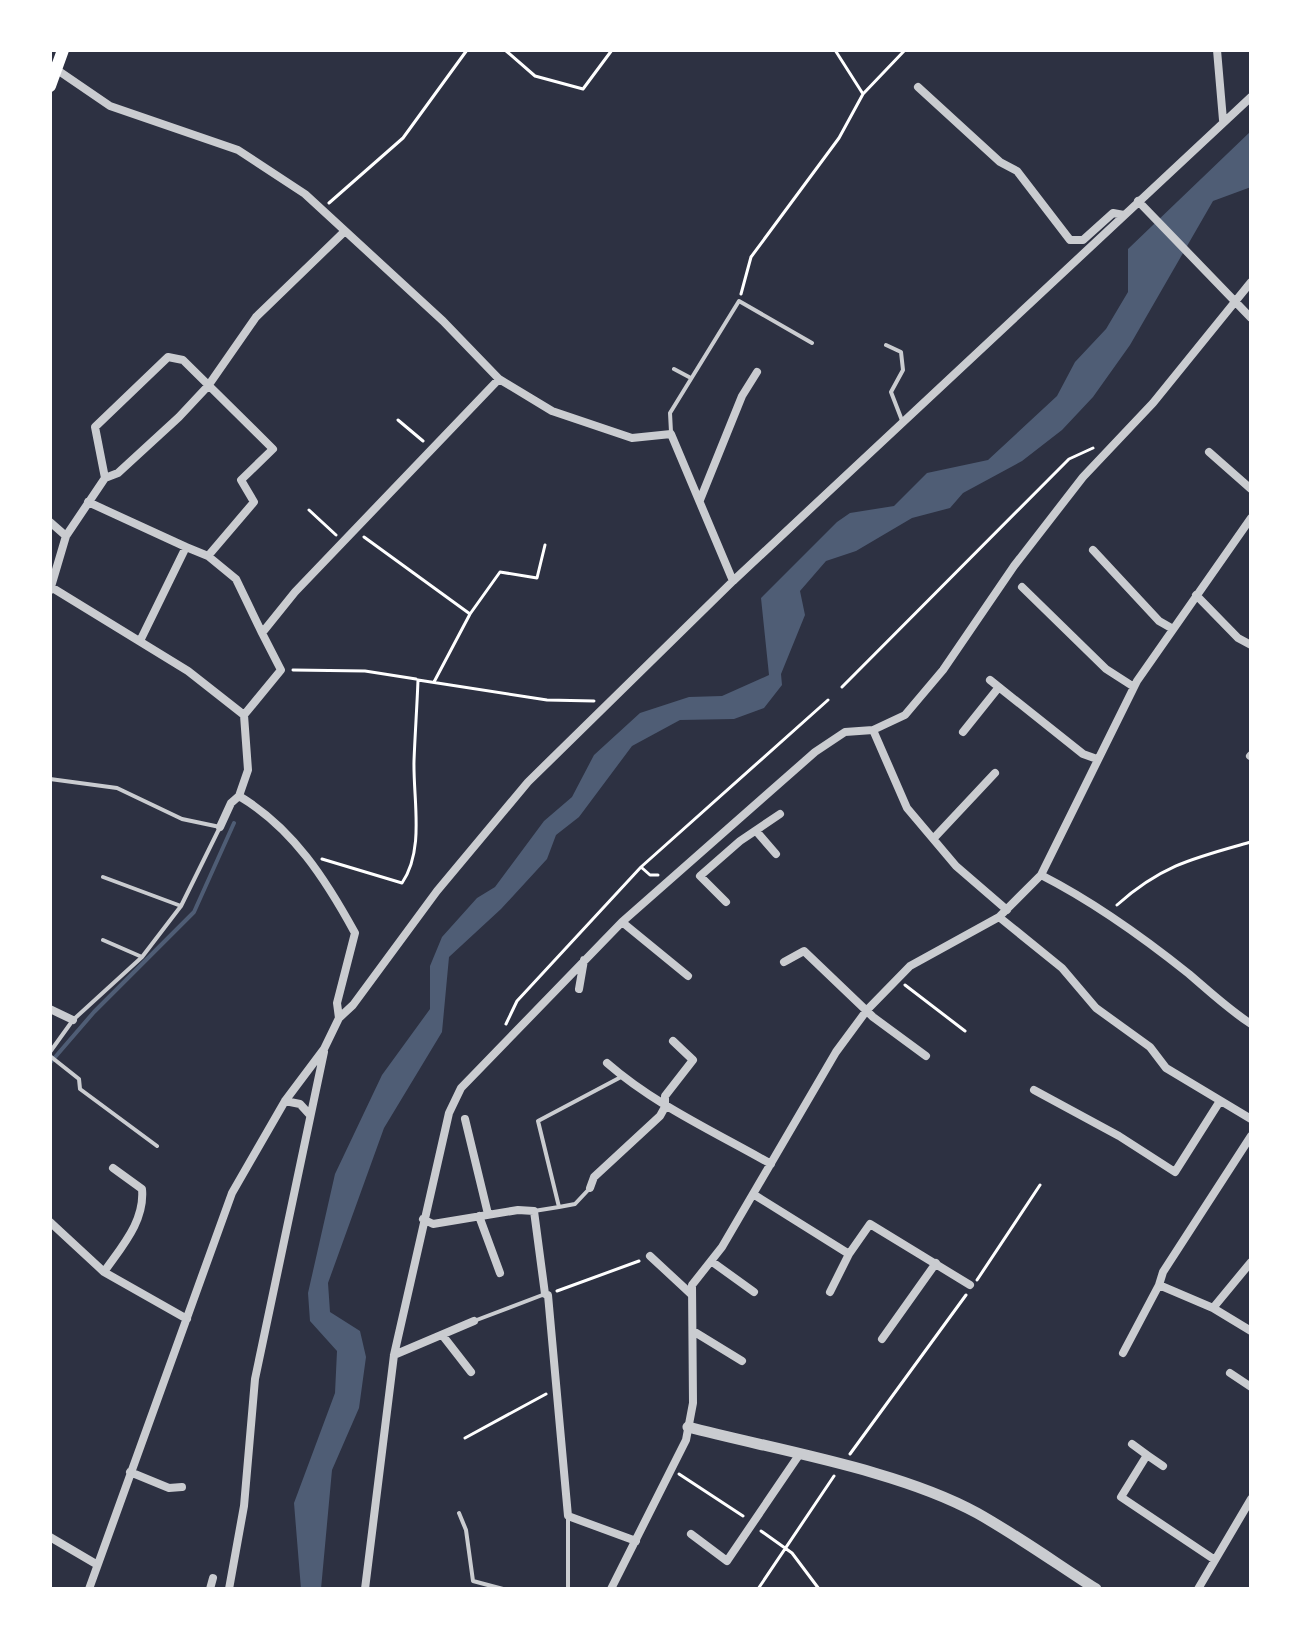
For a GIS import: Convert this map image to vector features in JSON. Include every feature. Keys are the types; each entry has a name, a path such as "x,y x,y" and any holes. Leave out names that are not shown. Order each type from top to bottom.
{"main road":[{"path":"50,86 53,67 63,50"}],"street":[{"path":"1217,50 1223,120"},
{"path":"53,67 110,106 238,150 305,194 499,379 552,411 632,438 671,434 733,581"},
{"path":"918,87 1000,162 1017,171 1070,240 1083,240 1113,213 1124,215"},
{"path":"89,1589 232,1193 285,1101 324,1049 339,1018 353,1005 437,891 528,782 733,581 904,425 1124,215 1140,205 1223,120 1251,97"},
{"path":"1140,205 1251,318"},
{"path":"244,715 188,671 51,589 66,536 105,478 118,473 208,386 256,317 345,231"},
{"path":"365,1589 394,1355 449,1113 461,1088 622,922 815,752 845,732 873,730 905,715 928,690 1035,538 1083,477 1153,403 1232,296 1251,282"},
{"path":"105,478 95,427 168,357 183,360 273,449 241,480 254,502 208,556"},
{"path":"700,500 742,396 757,372"},
{"path":"262,633 295,592 499,379"},
{"path":"1209,452 1251,489"},
{"path":"88,502 208,556 236,579 281,670 244,715 248,770 239,796 231,803 220,827"},
{"path":"612,1589 673,1470 688,1427 693,1403 692,1285 711,1261 753,1194 836,1052 867,1010 910,966 999,917 1041,875 1134,687 1251,518"},
{"path":"50,522 66,536"},
{"path":"140,641 186,547"},
{"path":"1093,550 1159,621 1173,629"},
{"path":"1022,587 1106,669 1134,687"},
{"path":"1196,595 1238,638 1251,645"},
{"path":"990,680 1083,754 1097,759"},
{"path":"963,732 999,687"},
{"path":"873,730 907,808 956,866 1007,910"},
{"path":"934,838 995,773"},
{"path":"239,796 291,837 310,860 355,933 337,1003 339,1018"},
{"path":"726,902 700,876 740,841 780,814"},
{"path":"731,828 740,841"},
{"path":"756,831 776,854"},
{"path":"1041,875 1069,889 1153,948 1225,1008 1251,1024"},
{"path":"999,917 1062,968 1096,1008 1150,1047 1166,1068 1251,1119"},
{"path":"622,922 688,976"},
{"path":"784,962 804,951 867,1010 926,1056"},
{"path":"579,989 584,959"},
{"path":"50,1009 73,1020"},
{"path":"590,1188 594,1177 628,1149 665,1107 665,1096 693,1060 673,1041"},
{"path":"229,1589 244,1506 255,1379 324,1049"},
{"path":"607,1063 621,1077 665,1107 771,1164"},
{"path":"1034,1090 1119,1136 1175,1172 1220,1101"},
{"path":"285,1101 300,1104 310,1115"},
{"path":"465,1119 484,1215 500,1273"},
{"path":"1123,1353 1163,1272 1251,1136"},
{"path":"104,1272 141,1215 143,1203 142,1189 113,1168"},
{"path":"753,1194 849,1254"},
{"path":"423,1219 433,1224 484,1215 534,1211 545,1294 548,1295 568,1516 636,1541"},
{"path":"50,1222 104,1272 187,1319"},
{"path":"830,1292 849,1254 870,1224 970,1285"},
{"path":"650,1256 691,1294"},
{"path":"711,1261 754,1292"},
{"path":"1213,1308 1251,1262"},
{"path":"882,1339 936,1263"},
{"path":"1159,1285 1213,1308 1251,1331"},
{"path":"394,1355 474,1321"},
{"path":"693,1331 742,1361"},
{"path":"443,1336 471,1372"},
{"path":"1230,1373 1251,1387"},
{"path":"688,1427 842,1465 920,1488 976,1512 1096,1589"},
{"path":"1132,1444 1163,1466"},
{"path":"691,1534 727,1561 799,1455"},
{"path":"1147,1455 1121,1497 1215,1560"},
{"path":"130,1472 169,1488 182,1487"},
{"path":"1198,1589 1251,1499"},
{"path":"50,1537 96,1564"},
{"path":"210,1589 213,1578"}],"lane":[{"path":"671,434 670,413 689,377 739,301 812,343"},
{"path":"886,345 901,352 903,370 891,392 904,425"},
{"path":"674,369 689,377"},
{"path":"50,779 117,788 182,819 220,827 181,906 142,957 73,1020 50,1054 79,1079 80,1089 157,1146"},
{"path":"103,877 181,906"},
{"path":"103,940 142,957"},
{"path":"559,1207 538,1121 621,1077"},
{"path":"534,1211 575,1204 590,1188"},
{"path":"474,1321 545,1294"},
{"path":"459,1513 466,1530 473,1581 503,1589"},
{"path":"568,1516 568,1589"}],"path":[{"path":"321,210 403,138 467,50"},
{"path":"505,50 535,76 583,89 612,50"},
{"path":"835,50 863,94"},
{"path":"739,301 751,257 831,150 863,94 905,50"},
{"path":"398,420 433,448"},
{"path":"842,687 1069,459 1097,446"},
{"path":"309,510 345,543"},
{"path":"355,530 470,614"},
{"path":"434,682 470,614 500,572 537,578 545,545"},
{"path":"281,670 365,671 547,700 613,699"},
{"path":"310,860 318,858 402,883 409,873 416,827 414,764 418,680"},
{"path":"504,1028 517,1001 641,867 828,700"},
{"path":"1105,916 1147,879 1182,861 1251,842"},
{"path":"641,867 650,875 674,875"},
{"path":"896,978 965,1031"},
{"path":"758,1589 842,1465 965,1299 970,1285 982,1275 1040,1185"},
{"path":"545,1294 573,1288 650,1256"},
{"path":"465,1438 557,1391"}],"water":[{"path":"1251,131 1251,187 1213,201 1130,345 1093,397 1062,430 1022,461 963,493 950,508 912,518 856,551 826,561 800,591 805,615 781,674 782,685 764,708 734,719 680,720 632,746 579,817 556,835 547,859 501,909 449,957 442,1032 384,1128 328,1283 330,1312 360,1331 366,1357 359,1408 332,1470 321,1589 301,1589 294,1503 335,1393 337,1351 310,1321 308,1293 335,1174 382,1075 430,1009 430,966 442,937 477,898 495,887 544,821 572,797 594,755 640,713 689,697 722,696 769,675 761,598 837,522 850,513 894,506 927,473 988,460 1057,396 1075,362 1106,329 1128,292 1128,249"}],"waterway":[{"path":"50,1063 94,1012 194,912 234,823"}]}
